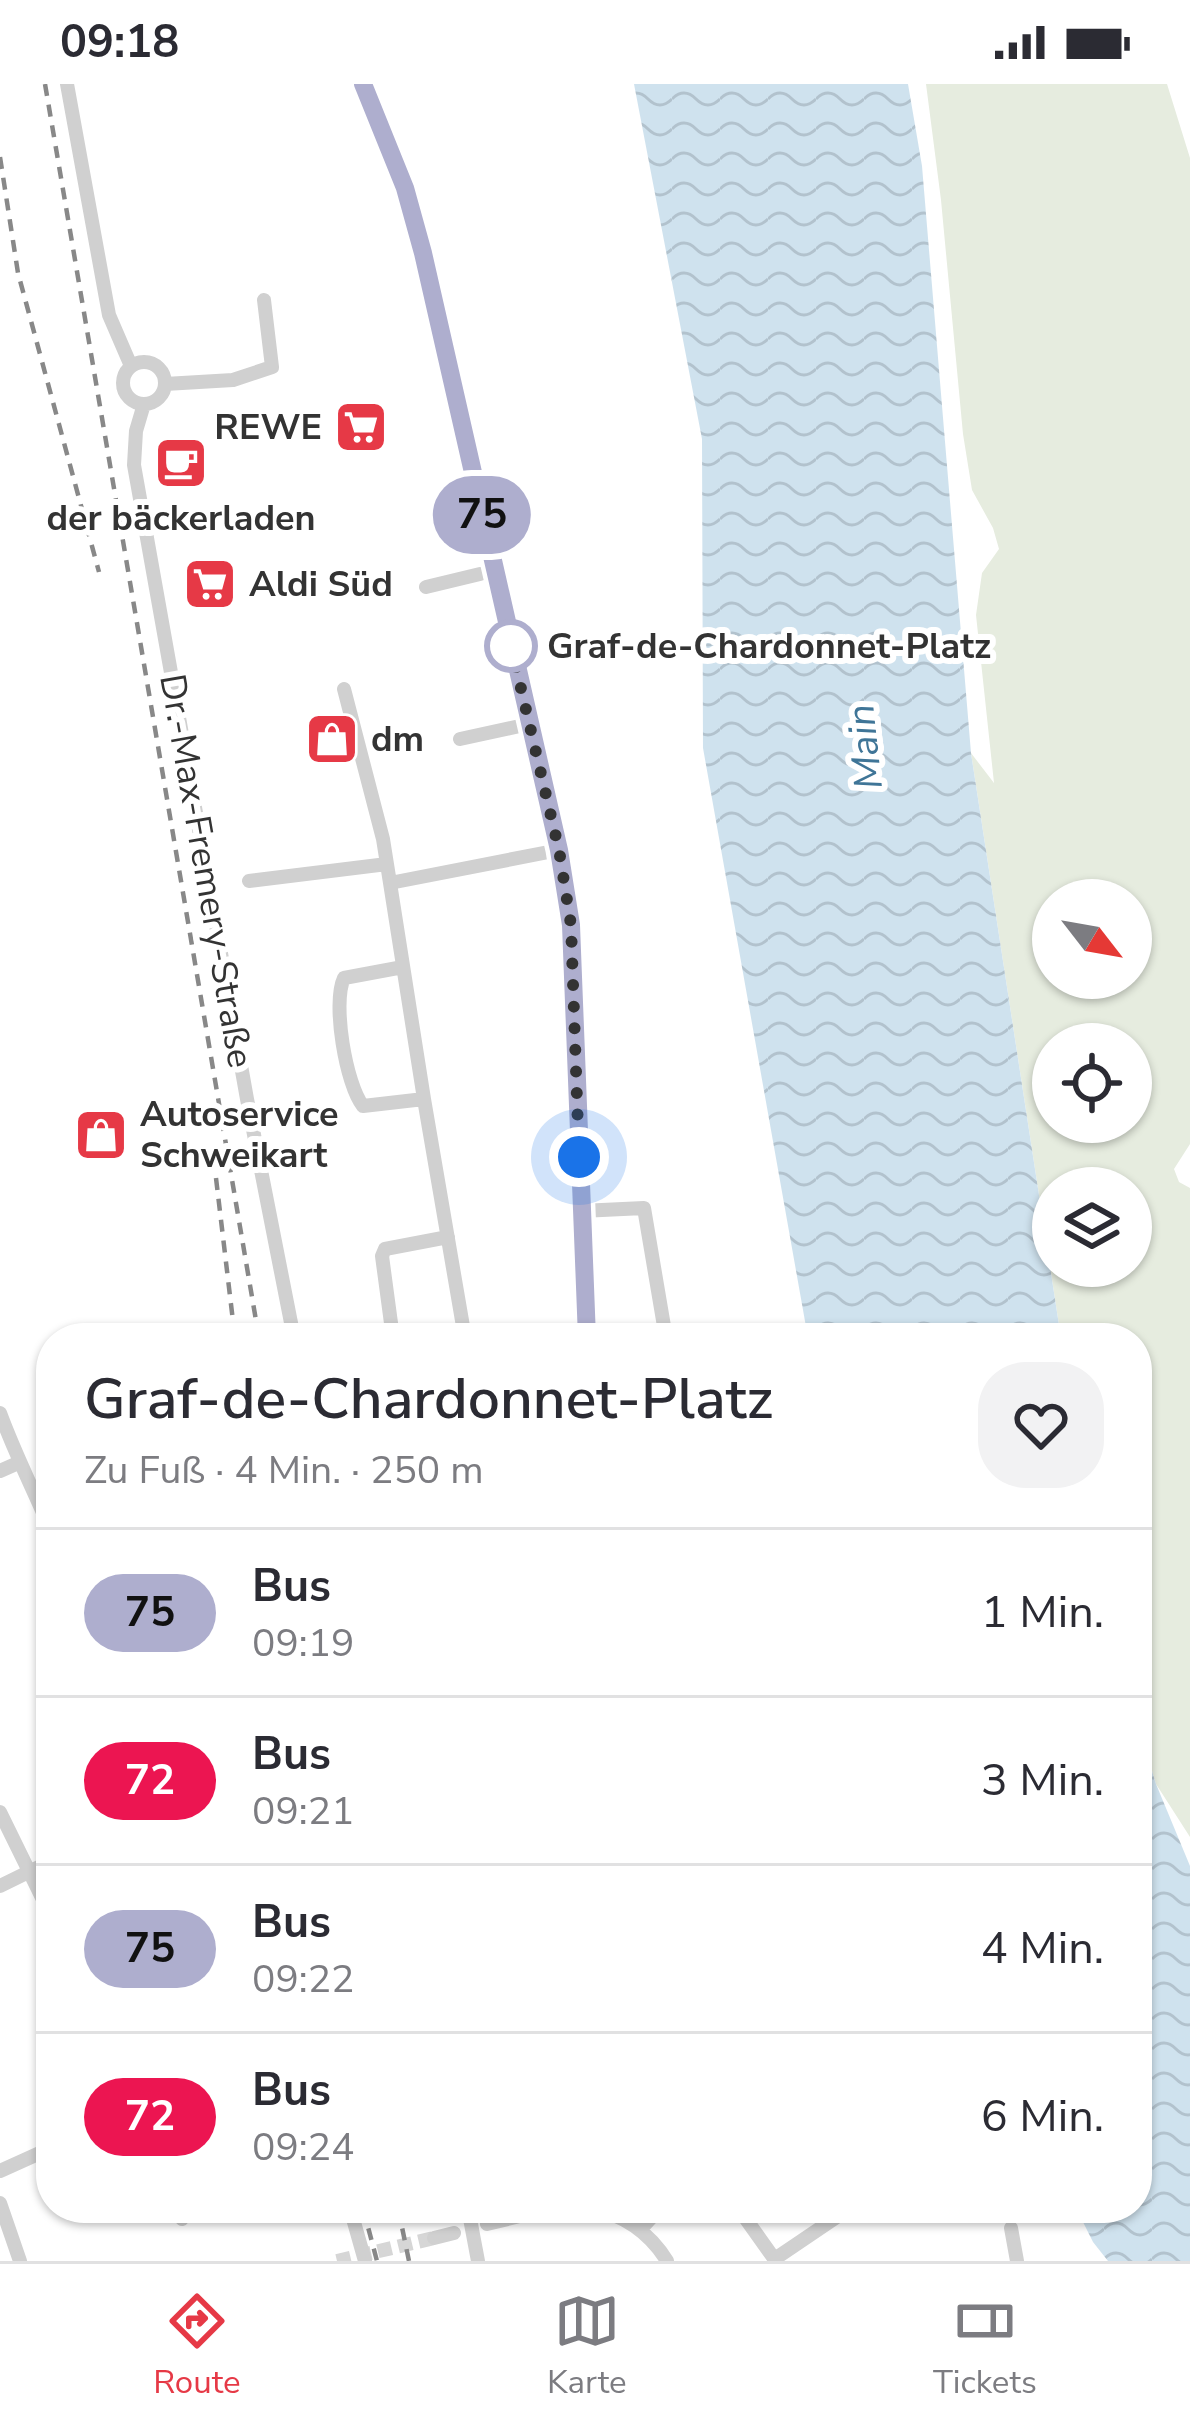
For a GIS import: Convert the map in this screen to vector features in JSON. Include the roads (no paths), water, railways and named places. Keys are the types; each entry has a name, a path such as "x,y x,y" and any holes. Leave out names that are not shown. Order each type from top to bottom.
{"street":[{"path":"67,84 109,315 131,366"},
{"path":"363,84 405,188 423,253 559,850 571,925 587,1323"},
{"path":"165,384 233,380 272,367 264,300"},
{"path":"153,363 165,384 160,398 135,402 124,390 124,374 131,366 153,363"},
{"name":"Dr.-Max-Fremery-Straße","path":"144,404 134,465 291,1323"},
{"path":"426,586 480,574"},
{"path":"344,689 387,864 462,1323"},
{"path":"460,740 529,724"},
{"path":"390,883 559,850"},
{"path":"249,881 387,864"},
{"path":"403,967 344,978 338,995 344,1050 355,1096 363,1106 424,1099"},
{"path":"581,1211 644,1208 663,1323"},
{"path":"391,1323 385,1249 448,1237"},
{"path":"0,1413 36,1500"},
{"path":"0,1471 18,1463"},
{"path":"0,1812 36,1885"},
{"path":"0,1886 36,1868"},
{"path":"0,2171 36,2155"},
{"path":"0,2203 20,2261"},
{"path":"354,2223 365,2261"},
{"path":"471,2223 478,2261"},
{"path":"487,2224 491,2223"},
{"path":"629,2223 651,2239 667,2261"},
{"path":"640,2230 646,2223"},
{"path":"749,2223 773,2257 828,2223"},
{"path":"1011,2228 1017,2261"},
{"path":"434,2238 454,2233"}],"water":[{"name":"Main","path":"634,84 908,84 922,166 971,753 1035,1167 1032,1287 1053,1287 1059,1323 805,1323 703,748 702,439"},
{"path":"1152,1771 1190,1866 1190,2261 1108,2261 1084,2223 1152,2223"}],"tunnel":[{"path":"337,2261 434,2238"}],"railway":[{"path":"45,84 256,1323"},
{"path":"0,157 18,273 99,572"},
{"path":"216,1178 233,1323"},
{"path":"367,2223 377,2261"},
{"path":"401,2223 409,2261"}],"place":[{"name":"REWE","path":"361,427"},
{"name":"der bäckerladen","path":"181,463"},
{"name":"Aldi Süd","path":"210,584"},
{"name":"Graf-de-Chardonnet-Platz","path":"511,646"},
{"name":"dm","path":"332,739"},
{"name":"Autoservice Schweikart","path":"101,1135"}]}
